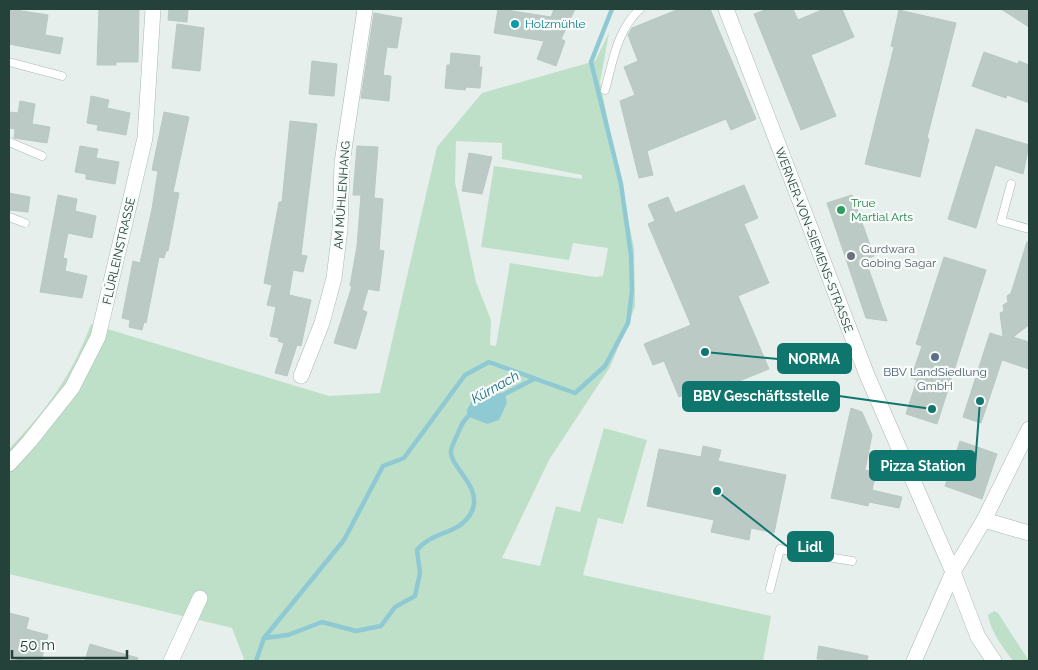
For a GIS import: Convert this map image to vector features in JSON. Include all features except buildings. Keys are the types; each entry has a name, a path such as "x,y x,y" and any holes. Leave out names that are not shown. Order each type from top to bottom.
{"street":[{"name":"FLÜRLEINSTRASSE","path":"9,464 30,442 72,388 98,337 145,138 153,9"},
{"name":"AM MÜHLENHANG","path":"301,376 322,323 334,278 340,229 342,163 366,9"},
{"name":"WERNER-VON-SIEMENS-STRASSE","path":"726,9 867,375 978,637 994,661"},
{"path":"914,661 952,572 984,520 1029,429"},
{"path":"984,520 1029,533"},
{"path":"171,661 200,598"}],"lane":[{"path":"605,90 619,38 626,25 640,9"},
{"path":"9,62 62,76"},
{"path":"9,142 42,156"},
{"path":"1011,184 1001,221 1029,229"},
{"path":"9,217 25,223"},
{"path":"770,589 780,549 852,561"}],"green space":[{"path":"609,33 600,82 634,248 635,307 610,367 549,460 502,558 540,566 556,506 580,512 604,428 647,440 623,524 598,518 583,575 771,616 763,661 242,661 244,659 232,628 9,574 9,449 47,405 67,376 91,324 329,396 380,393 437,147 482,93 595,61","holes":["456,141 502,143 502,159 582,175 582,179 494,166 481,247 569,260 573,243 608,248 603,276 595,277 510,263 496,346 490,345 491,320 476,282 455,182"]},
{"path":"994,611 998,613 1029,661 1013,661 1001,645 988,615"}],"water":[{"path":"487,389 505,394 507,403 499,420 487,424 467,416 467,410 476,393"}],"waterway":[{"name":"Kürnach","path":"256,661 264,638 344,540 383,466 404,458 465,375 489,362 575,393 605,366 628,323 632,291 631,255 621,184 591,62 612,9"},
{"name":"Kürnach","path":"501,396 534,379"},
{"name":"Kürnach","path":"264,638 288,635 322,622 356,631 381,626 395,607 415,596 420,573 417,550 431,539 454,529 467,519 472,511 474,502 470,485 455,463 451,451 462,425 471,414"}],"place":[{"name":"Holzmühle","path":"515,24"},
{"name":"True Martial Arts","path":"841,210"},
{"name":"Gurdwara Gobing Sagar","path":"851,256"},
{"name":"NORMA","path":"705,352"},
{"name":"BBV LandSiedlung GmbH","path":"935,357"},
{"name":"Pizza Station","path":"980,401"},
{"name":"BBV Geschäftsstelle","path":"932,409"},
{"name":"Lidl","path":"717,491"}]}
